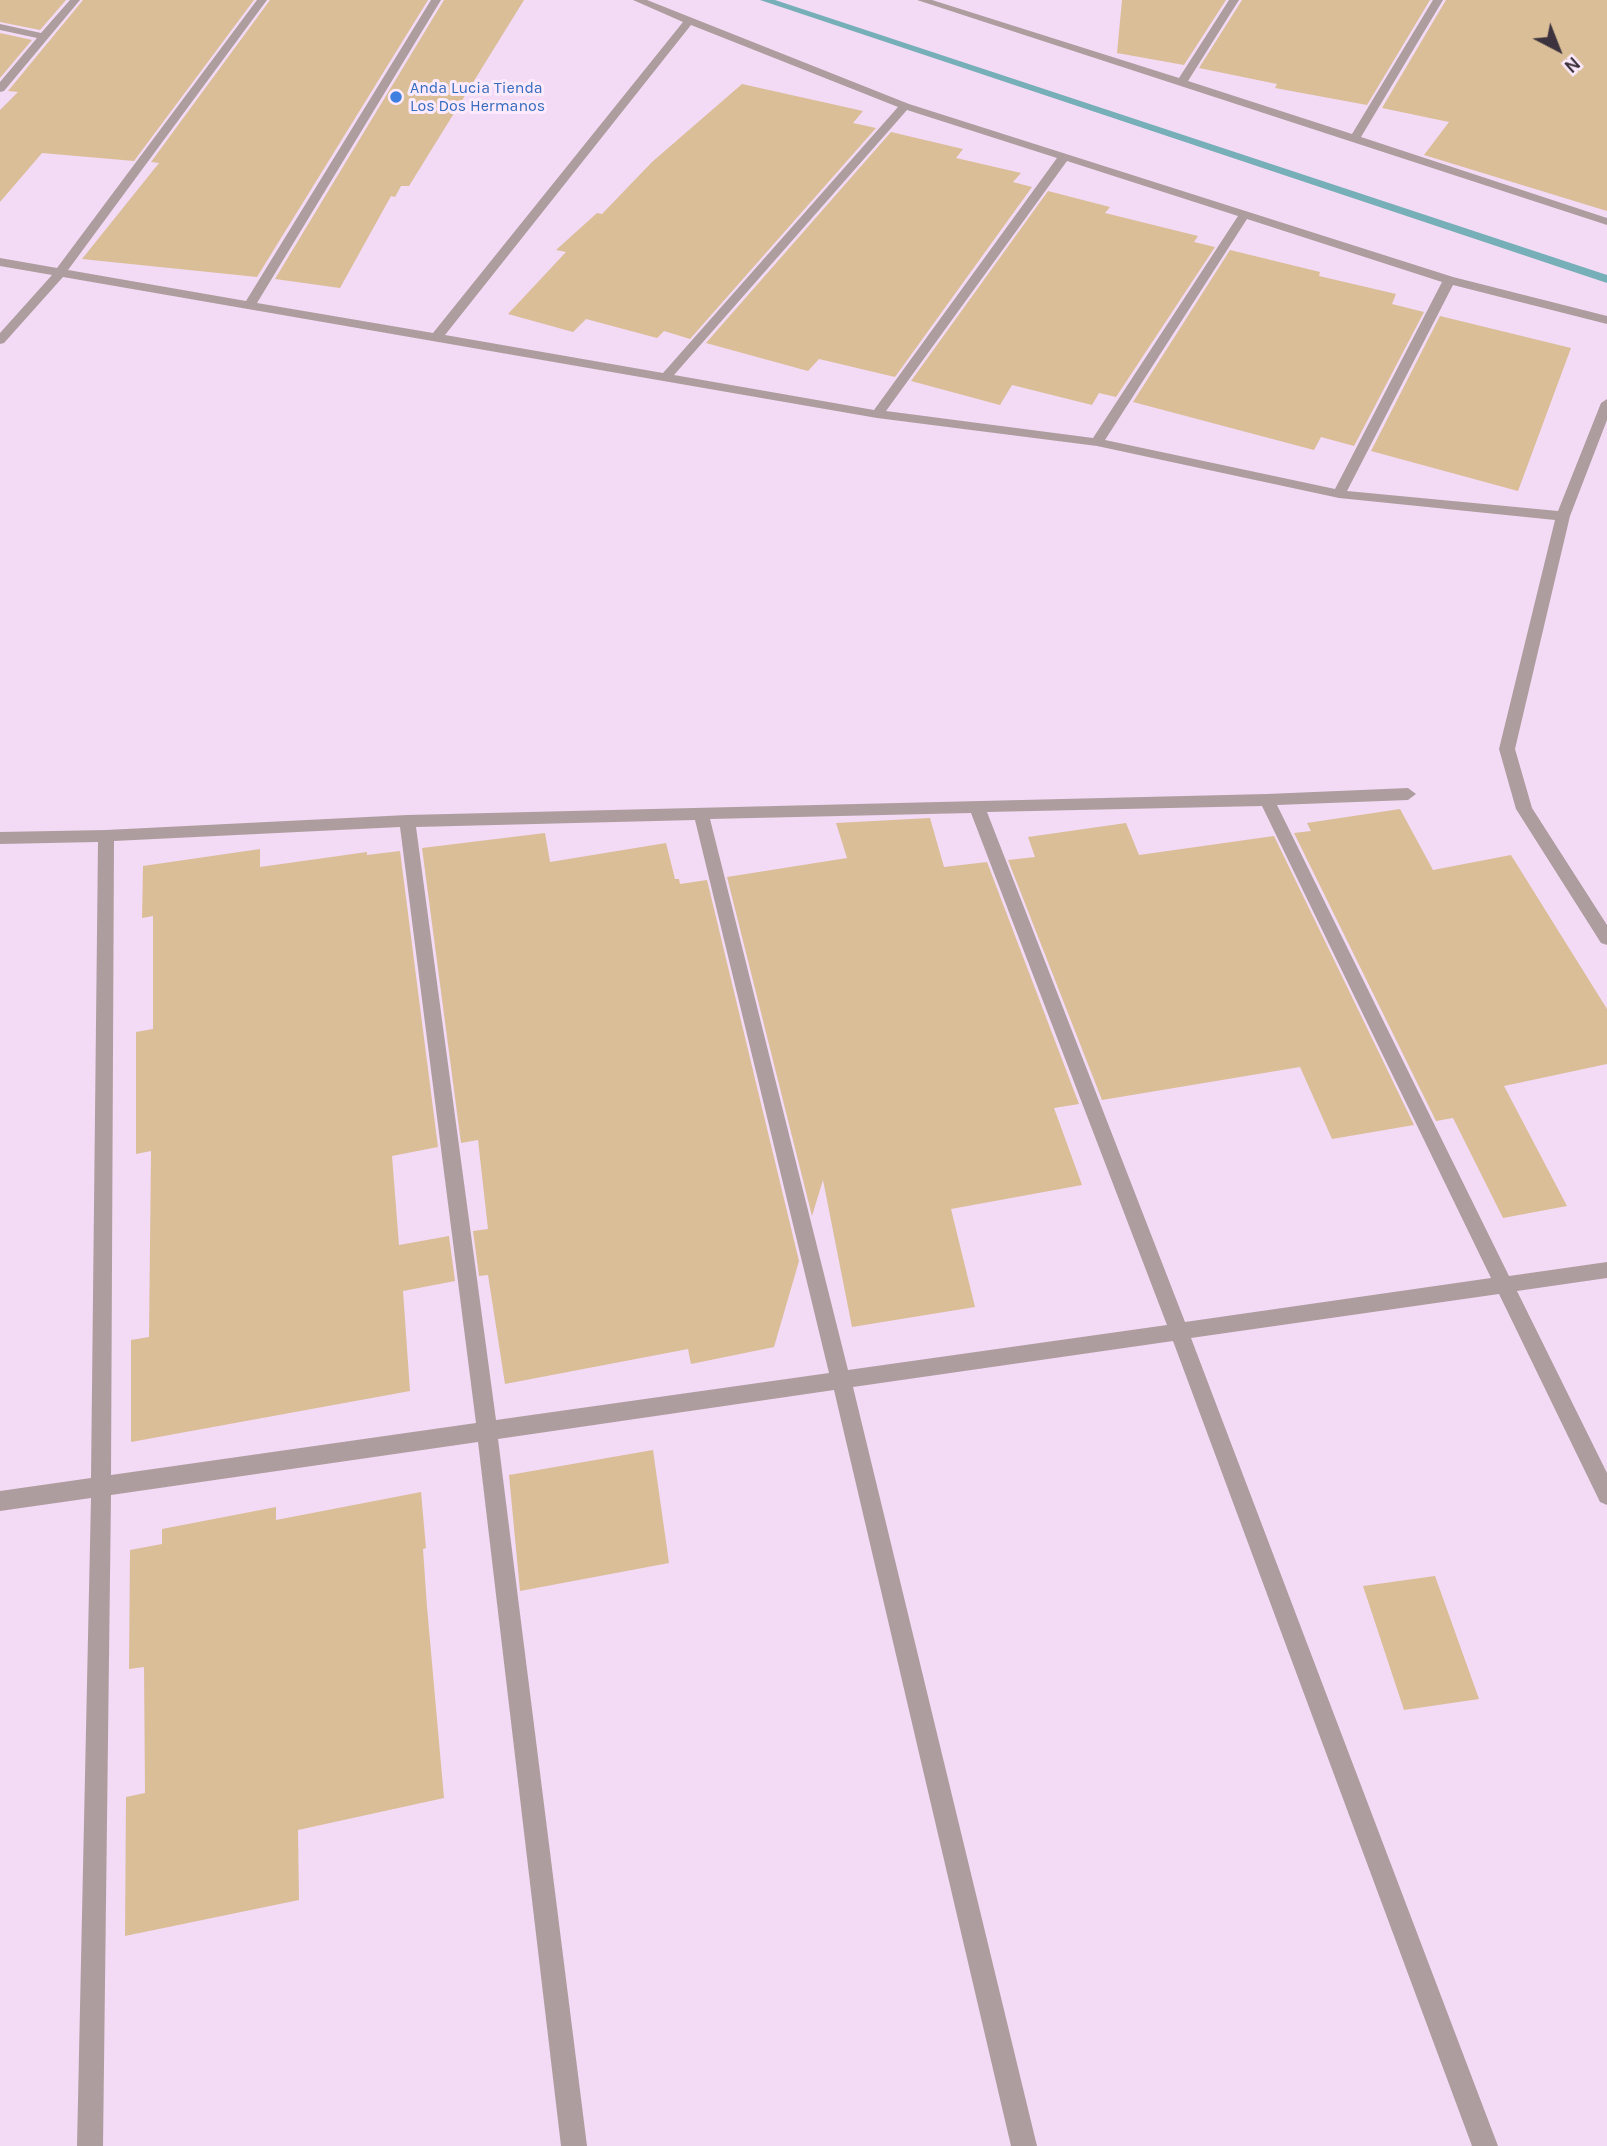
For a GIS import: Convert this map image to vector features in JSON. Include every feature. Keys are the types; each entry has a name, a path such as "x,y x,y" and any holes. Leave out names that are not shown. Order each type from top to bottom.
{"street":[{"path":"0,89 75,0"},
{"path":"0,340 60,273 262,0"},
{"path":"249,306 436,0"},
{"path":"638,0 905,106 1449,280 1607,320"},
{"path":"922,0 1182,82 1607,222"},
{"path":"1182,82 1234,0"},
{"path":"1354,140 1438,0"},
{"path":"436,338 690,20"},
{"path":"0,27 44,37"},
{"path":"665,377 905,106"},
{"path":"877,414 1064,157"},
{"path":"1097,442 1244,215"},
{"path":"0,262 877,414 1097,442 1339,494 1563,516"},
{"path":"1339,494 1449,280"},
{"path":"1607,403 1563,516 1507,748 1524,808 1607,939"},
{"path":"0,838 106,836 407,821 1267,800 1409,794"},
{"path":"1267,800 1607,1496"},
{"path":"977,807 1179,1331 1485,2146"},
{"path":"701,813 841,1380 1024,2146"},
{"path":"407,821 487,1431 574,2146"},
{"path":"90,2146 101,1486 106,836"},
{"path":"0,1501 1607,1270"}],"building":[{"path":"0,0 66,0 40,30 0,22"},
{"path":"83,0 254,0 134,161 42,153 0,202 0,110 18,92 8,91"},
{"path":"270,0 428,0 257,277 82,259 159,163 151,162"},
{"path":"444,0 524,0 409,186 401,186 395,197 391,196 340,288 275,279"},
{"path":"1122,0 1226,0 1184,65 1117,53"},
{"path":"1242,0 1430,0 1367,105 1275,88 1277,84 1199,68"},
{"path":"1446,0 1607,0 1607,211 1424,155 1449,122 1382,108"},
{"path":"0,33 32,40 0,78"},
{"path":"742,84 863,111 853,123 876,128 690,339 664,331 657,338 586,319 573,332 508,314 566,252 556,250 597,213 602,214 652,162"},
{"path":"891,132 963,149 956,158 1021,173 1013,182 1032,187 895,377 819,359 808,371 706,343"},
{"path":"1048,191 1110,207 1105,213 1198,236 1194,242 1215,247 1116,397 1099,393 1092,405 1012,385 1000,405 911,381"},
{"path":"1230,250 1320,272 1319,276 1396,294 1392,304 1424,312 1354,446 1321,437 1314,450 1133,402"},
{"path":"1440,316 1571,348 1518,491 1371,451"},
{"path":"1400,809 1433,870 1511,855 1607,1009 1607,1064 1504,1086 1567,1206 1503,1218 1453,1118 1436,1121 1294,833 1311,831 1307,823"},
{"path":"930,818 944,867 987,862 1079,1104 1054,1108 1082,1185 951,1209 975,1307 852,1327 823,1180 812,1216 727,877 847,858 836,823"},
{"path":"1126,823 1139,855 1274,836 1414,1125 1332,1139 1300,1067 1102,1100 1008,860 1035,857 1028,837"},
{"path":"545,833 550,862 666,843 675,879 679,879 680,884 707,880 799,1261 774,1347 691,1364 688,1349 505,1384 488,1275 479,1276 473,1231 488,1229 478,1140 461,1143 422,848"},
{"path":"260,849 260,867 367,852 367,855 400,851 438,1147 392,1156 399,1245 449,1236 455,1281 403,1291 410,1391 131,1442 131,1340 149,1337 151,1151 136,1154 136,1032 153,1029 153,916 142,918 143,866"},
{"path":"653,1450 669,1563 520,1591 509,1475"},
{"path":"421,1492 427,1607 444,1798 298,1830 299,1900 125,1936 126,1797 145,1793 144,1667 129,1669 130,1550 162,1544 162,1529 276,1507 276,1520"},
{"path":"1435,1576 1479,1699 1404,1710 1363,1586"}],"waterway":[{"path":"765,0 1607,279"}],"place":[{"name":"Anda Lucia Tienda Los Dos Hermanos","path":"396,97"}]}
